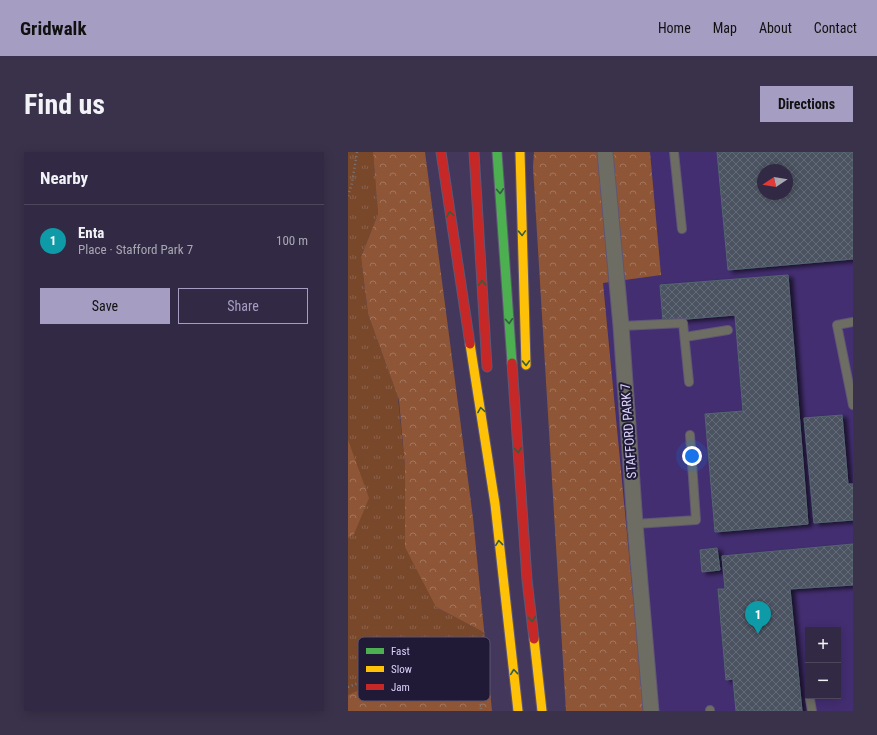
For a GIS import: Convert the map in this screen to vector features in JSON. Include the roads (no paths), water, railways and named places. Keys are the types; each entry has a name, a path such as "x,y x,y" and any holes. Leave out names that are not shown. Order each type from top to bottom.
{"highway":[{"path":"441,152 495,504 518,711"},
{"path":"474,152 488,379"},
{"path":"497,152 527,580 542,711"},
{"path":"520,152 527,374"},
{"path":"490,410 495,504"},
{"path":"527,580 529,477"}],"street":[{"name":"STAFFORD PARK 7","path":"605,152 621,326 635,524 651,711"}],"lane":[{"path":"674,152 682,229"},
{"path":"853,322 837,325 853,405"},
{"path":"621,326 683,324 689,382"},
{"path":"685,337 728,330"},
{"path":"635,524 696,520 690,435"},
{"path":"810,699 812,711"}],"place":[{"name":"Enta","path":"758,634"}]}
